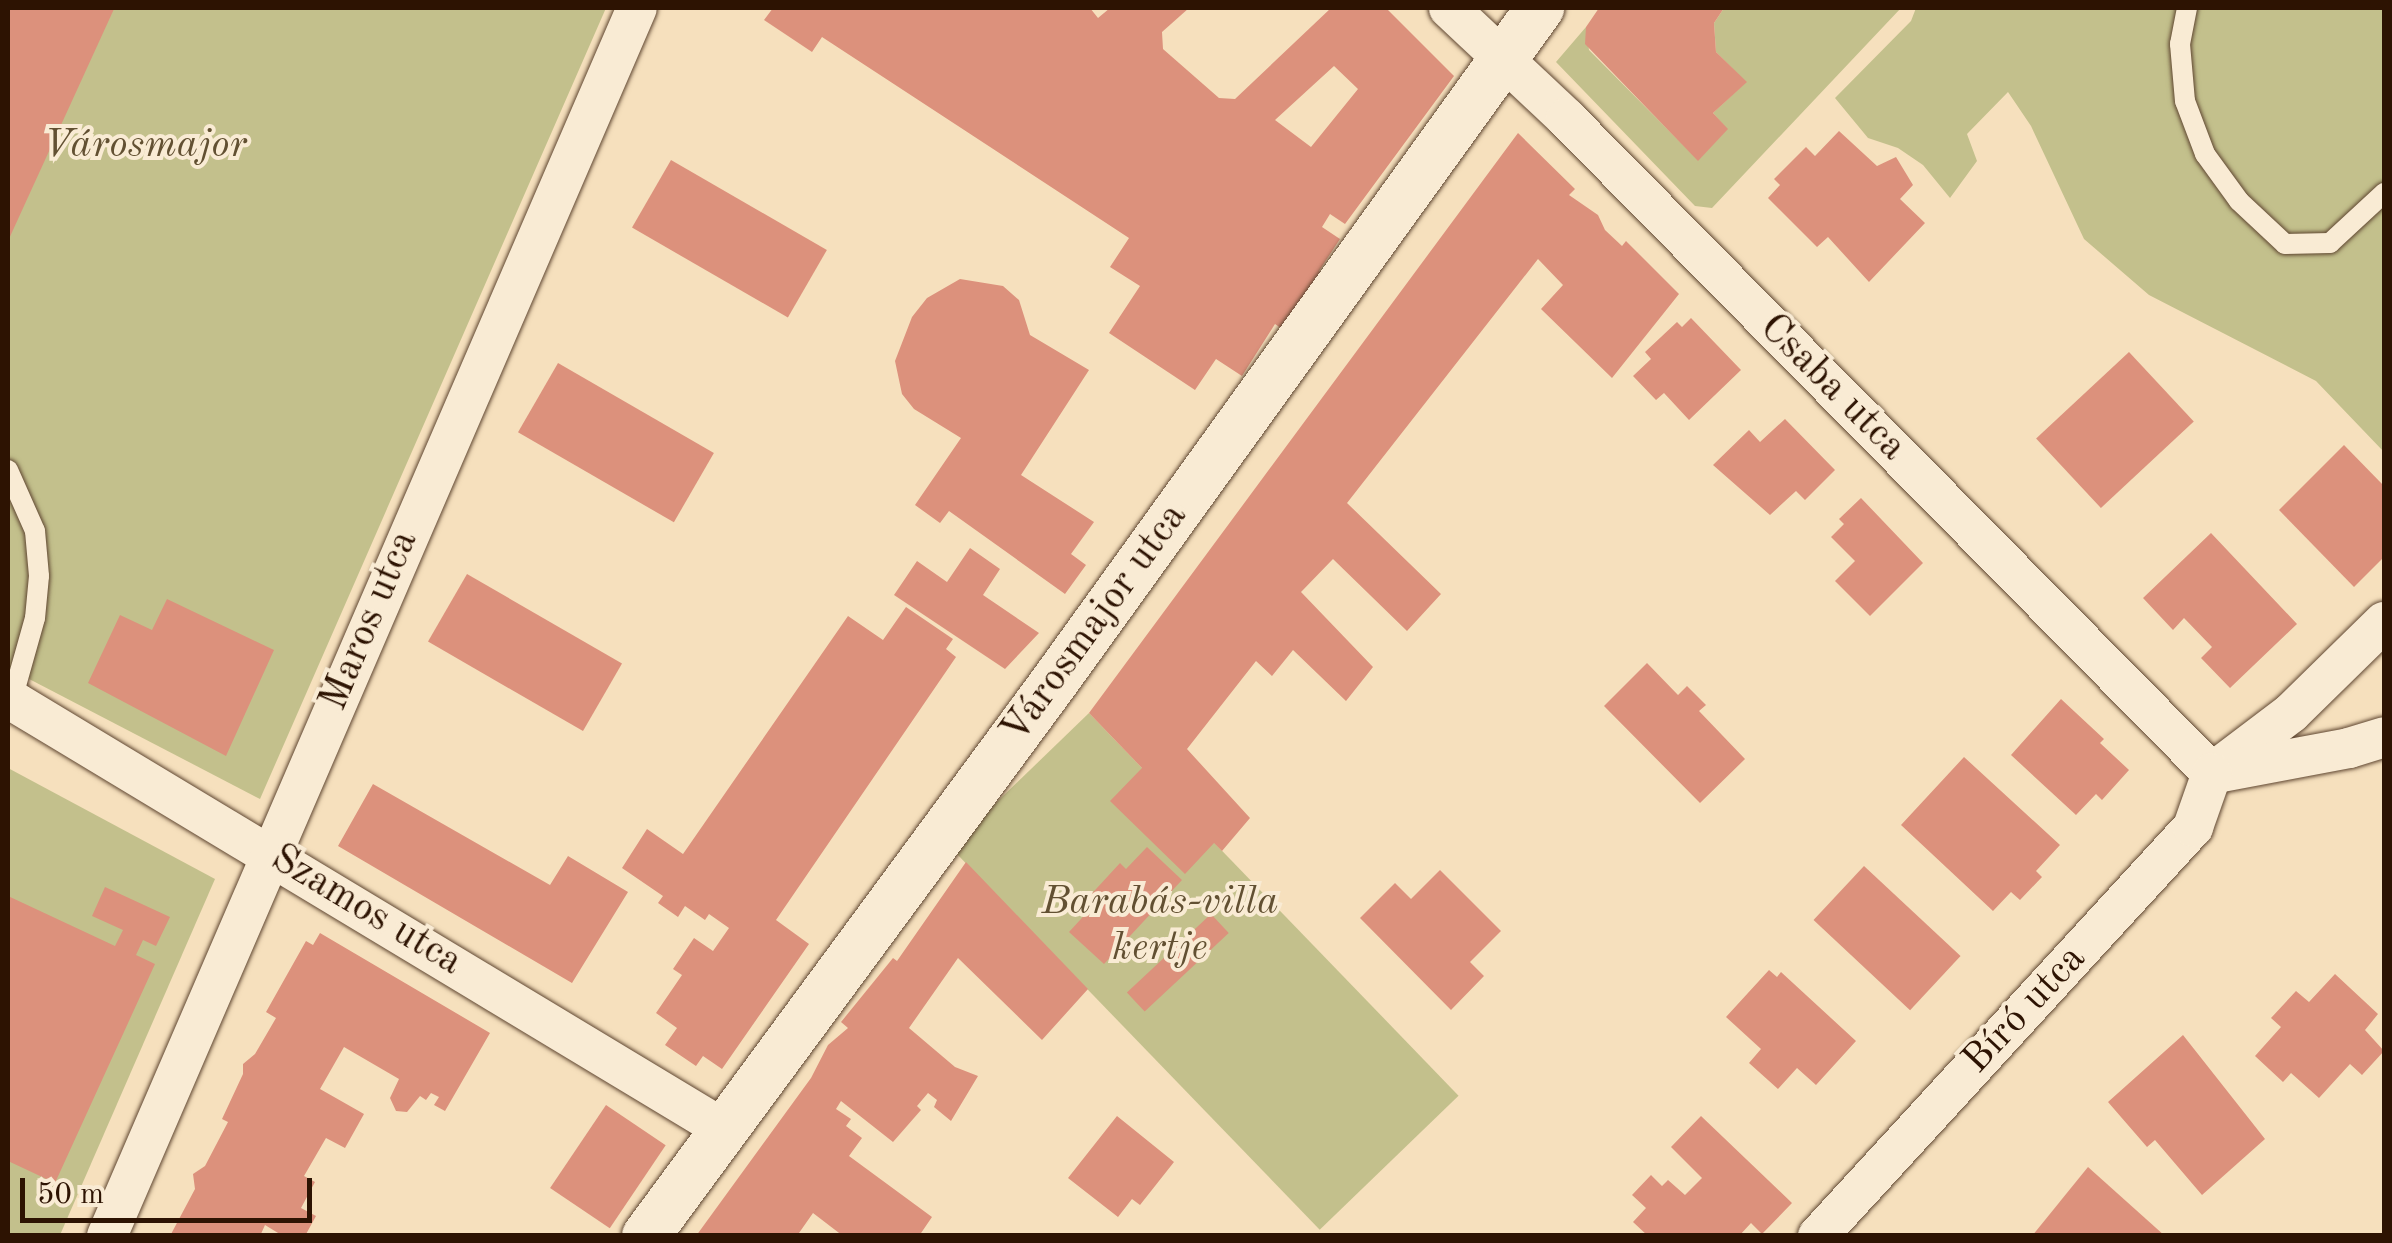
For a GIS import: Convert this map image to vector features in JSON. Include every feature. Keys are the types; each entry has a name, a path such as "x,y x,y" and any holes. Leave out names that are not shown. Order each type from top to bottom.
{"street":[{"name":"Maros utca","path":"108,1236 637,8"},
{"name":"Csaba utca","path":"1449,8 1566,118 2212,773"},
{"name":"Városmajor utca","path":"646,1236 1044,696 1540,8"},
{"path":"2212,773 2290,714 2384,622"},
{"name":"Szamos utca","path":"10,699 722,1128"},
{"path":"2212,773 2349,748 2384,737"},
{"name":"Bíró utca","path":"1818,1236 2193,827 2212,773"}],"lane":[{"path":"2187,8 2180,44 2185,100 2205,154 2239,201 2285,244 2330,242 2384,192"},
{"path":"8,470 35,530 39,576 35,618 10,699"}],"green space":[{"name":"Városmajor","path":"8,8 606,8 260,799 8,668"},
{"path":"1724,8 1901,8 1712,208 1695,206 1556,62 1586,27 1589,50 1698,160 1727,129 1713,113 1746,82 1716,52 1714,23"},
{"path":"1916,8 2384,8 2384,452 2316,381 2149,295 2084,239 2031,126 2008,92 1967,134 1977,161 1950,198 1923,165 1898,148 1868,138 1835,98 1911,21"},
{"name":"Barabás-villa kertje","path":"1089,713 1459,1096 1320,1230 950,847"},
{"path":"8,768 215,879 60,1235 8,1235"}],"building":[{"path":"8,8 114,9 8,241"},
{"path":"773,8 1090,8 1098,18 1110,8 1189,8 1162,32 1163,49 1219,98 1235,99 1331,8 1386,8 1454,76 1345,224 1330,214 1322,227 1340,239 1319,271 1326,276 1288,333 1275,324 1242,376 1216,359 1195,390 1109,333 1140,286 1110,267 1129,238 822,37 812,52 764,20","holes":["1334,66 1358,89 1311,147 1275,120"]},
{"path":"1599,8 1724,8 1714,23 1716,52 1747,82 1713,113 1728,129 1698,161 1585,44 1586,27"},
{"path":"1839,131 1877,166 1896,157 1913,185 1900,199 1925,223 1869,282 1828,237 1817,247 1768,198 1780,185 1774,179 1806,147 1815,156"},
{"path":"1518,133 1575,189 1569,195 1598,215 1605,230 1622,246 1626,241 1679,294 1612,378 1541,309 1563,285 1538,259 1347,503 1441,594 1407,631 1333,559 1301,592 1373,667 1346,701 1293,650 1272,676 1256,661 1187,749 1250,818 1222,851 1214,843 1185,874 1110,801 1142,768 1089,713"},
{"path":"671,160 827,250 788,318 632,228"},
{"path":"960,279 1003,286 1019,300 1030,335 1089,370 1021,475 1094,522 1071,554 1086,565 1065,594 949,511 940,523 915,505 961,438 914,409 902,394 895,361 912,317 927,298"},
{"path":"1691,318 1741,370 1689,420 1664,393 1656,400 1633,376 1651,359 1645,352 1677,322 1682,327"},
{"path":"2129,352 2194,421 2101,508 2036,439"},
{"path":"558,363 714,453 674,522 518,432"},
{"path":"1785,419 1835,470 1805,500 1796,491 1770,515 1713,465 1749,430 1760,442"},
{"path":"2344,445 2384,486 2384,557 2354,587 2279,510"},
{"path":"1861,498 1923,563 1870,616 1835,581 1855,561 1831,537 1844,524 1839,519"},
{"path":"2211,533 2297,624 2230,688 2201,658 2212,647 2184,618 2173,630 2143,598"},
{"path":"970,548 1000,569 983,595 1039,633 1005,669 894,595 917,561 947,582"},
{"path":"467,574 622,664 583,731 428,642"},
{"path":"167,599 274,650 226,756 88,683 120,615 152,630"},
{"path":"906,607 953,639 946,649 956,657 776,920 809,944 722,1069 703,1056 696,1066 665,1045 677,1028 656,1013 682,975 673,969 694,938 713,951 729,928 709,914 705,920 685,906 678,917 658,903 663,896 622,868 647,829 683,854 848,616 883,640"},
{"path":"1647,663 1678,695 1687,686 1706,705 1699,711 1745,759 1700,803 1604,706"},
{"path":"2061,699 2104,739 2100,743 2129,770 2102,800 2096,794 2076,815 2011,755"},
{"path":"1964,757 2060,845 2036,871 2042,877 2020,900 2011,892 1993,911 1901,825"},
{"path":"373,784 550,885 568,856 628,892 572,983 338,846"},
{"path":"1147,847 1182,880 1104,964 1069,932 1092,907 1085,901 1120,863 1126,869"},
{"path":"966,862 1088,989 1042,1040 958,958 909,1028 955,1067 978,1076 951,1121 934,1107 937,1100 928,1093 917,1106 921,1110 893,1142 841,1101 836,1109 851,1119 846,1126 862,1138 849,1156 932,1217 919,1236 843,1236 813,1213 799,1233 802,1236 696,1236 811,1078 828,1045 848,1028 841,1022 893,958 897,961"},
{"path":"1864,866 1961,956 1910,1010 1814,920"},
{"path":"1440,870 1501,931 1470,962 1484,976 1451,1010 1360,918 1395,883 1411,899"},
{"path":"105,887 170,917 156,946 143,940 136,955 155,964 55,1183 8,1161 8,896 115,946 123,930 92,916"},
{"path":"1211,914 1229,933 1145,1011 1127,992"},
{"path":"320,933 490,1033 445,1111 434,1105 439,1097 431,1093 426,1100 420,1096 407,1112 396,1111 390,1098 399,1079 344,1047 320,1089 364,1114 345,1148 326,1138 304,1176 315,1182 301,1208 316,1216 305,1236 283,1236 265,1225 260,1236 170,1236 195,1189 193,1174 205,1166 228,1122 222,1119 243,1074 243,1064 255,1054 276,1018 266,1012 306,941 313,945"},
{"path":"1769,970 1777,977 1781,972 1856,1041 1816,1085 1797,1068 1778,1089 1749,1063 1761,1049 1726,1017"},
{"path":"2335,974 2378,1014 2365,1030 2384,1051 2362,1075 2350,1064 2319,1098 2291,1073 2283,1082 2255,1056 2281,1027 2271,1018 2296,991 2309,1002"},
{"path":"2183,1035 2265,1139 2202,1195 2155,1140 2147,1147 2108,1102"},
{"path":"606,1105 666,1145 610,1228 550,1188"},
{"path":"1117,1116 1174,1162 1140,1205 1132,1199 1118,1217 1068,1178"},
{"path":"1701,1116 1792,1203 1762,1234 1751,1223 1739,1236 1648,1236 1633,1222 1646,1208 1632,1195 1651,1175 1662,1186 1668,1180 1685,1195 1702,1178 1671,1147"},
{"path":"2088,1167 2165,1236 2032,1236"}]}
